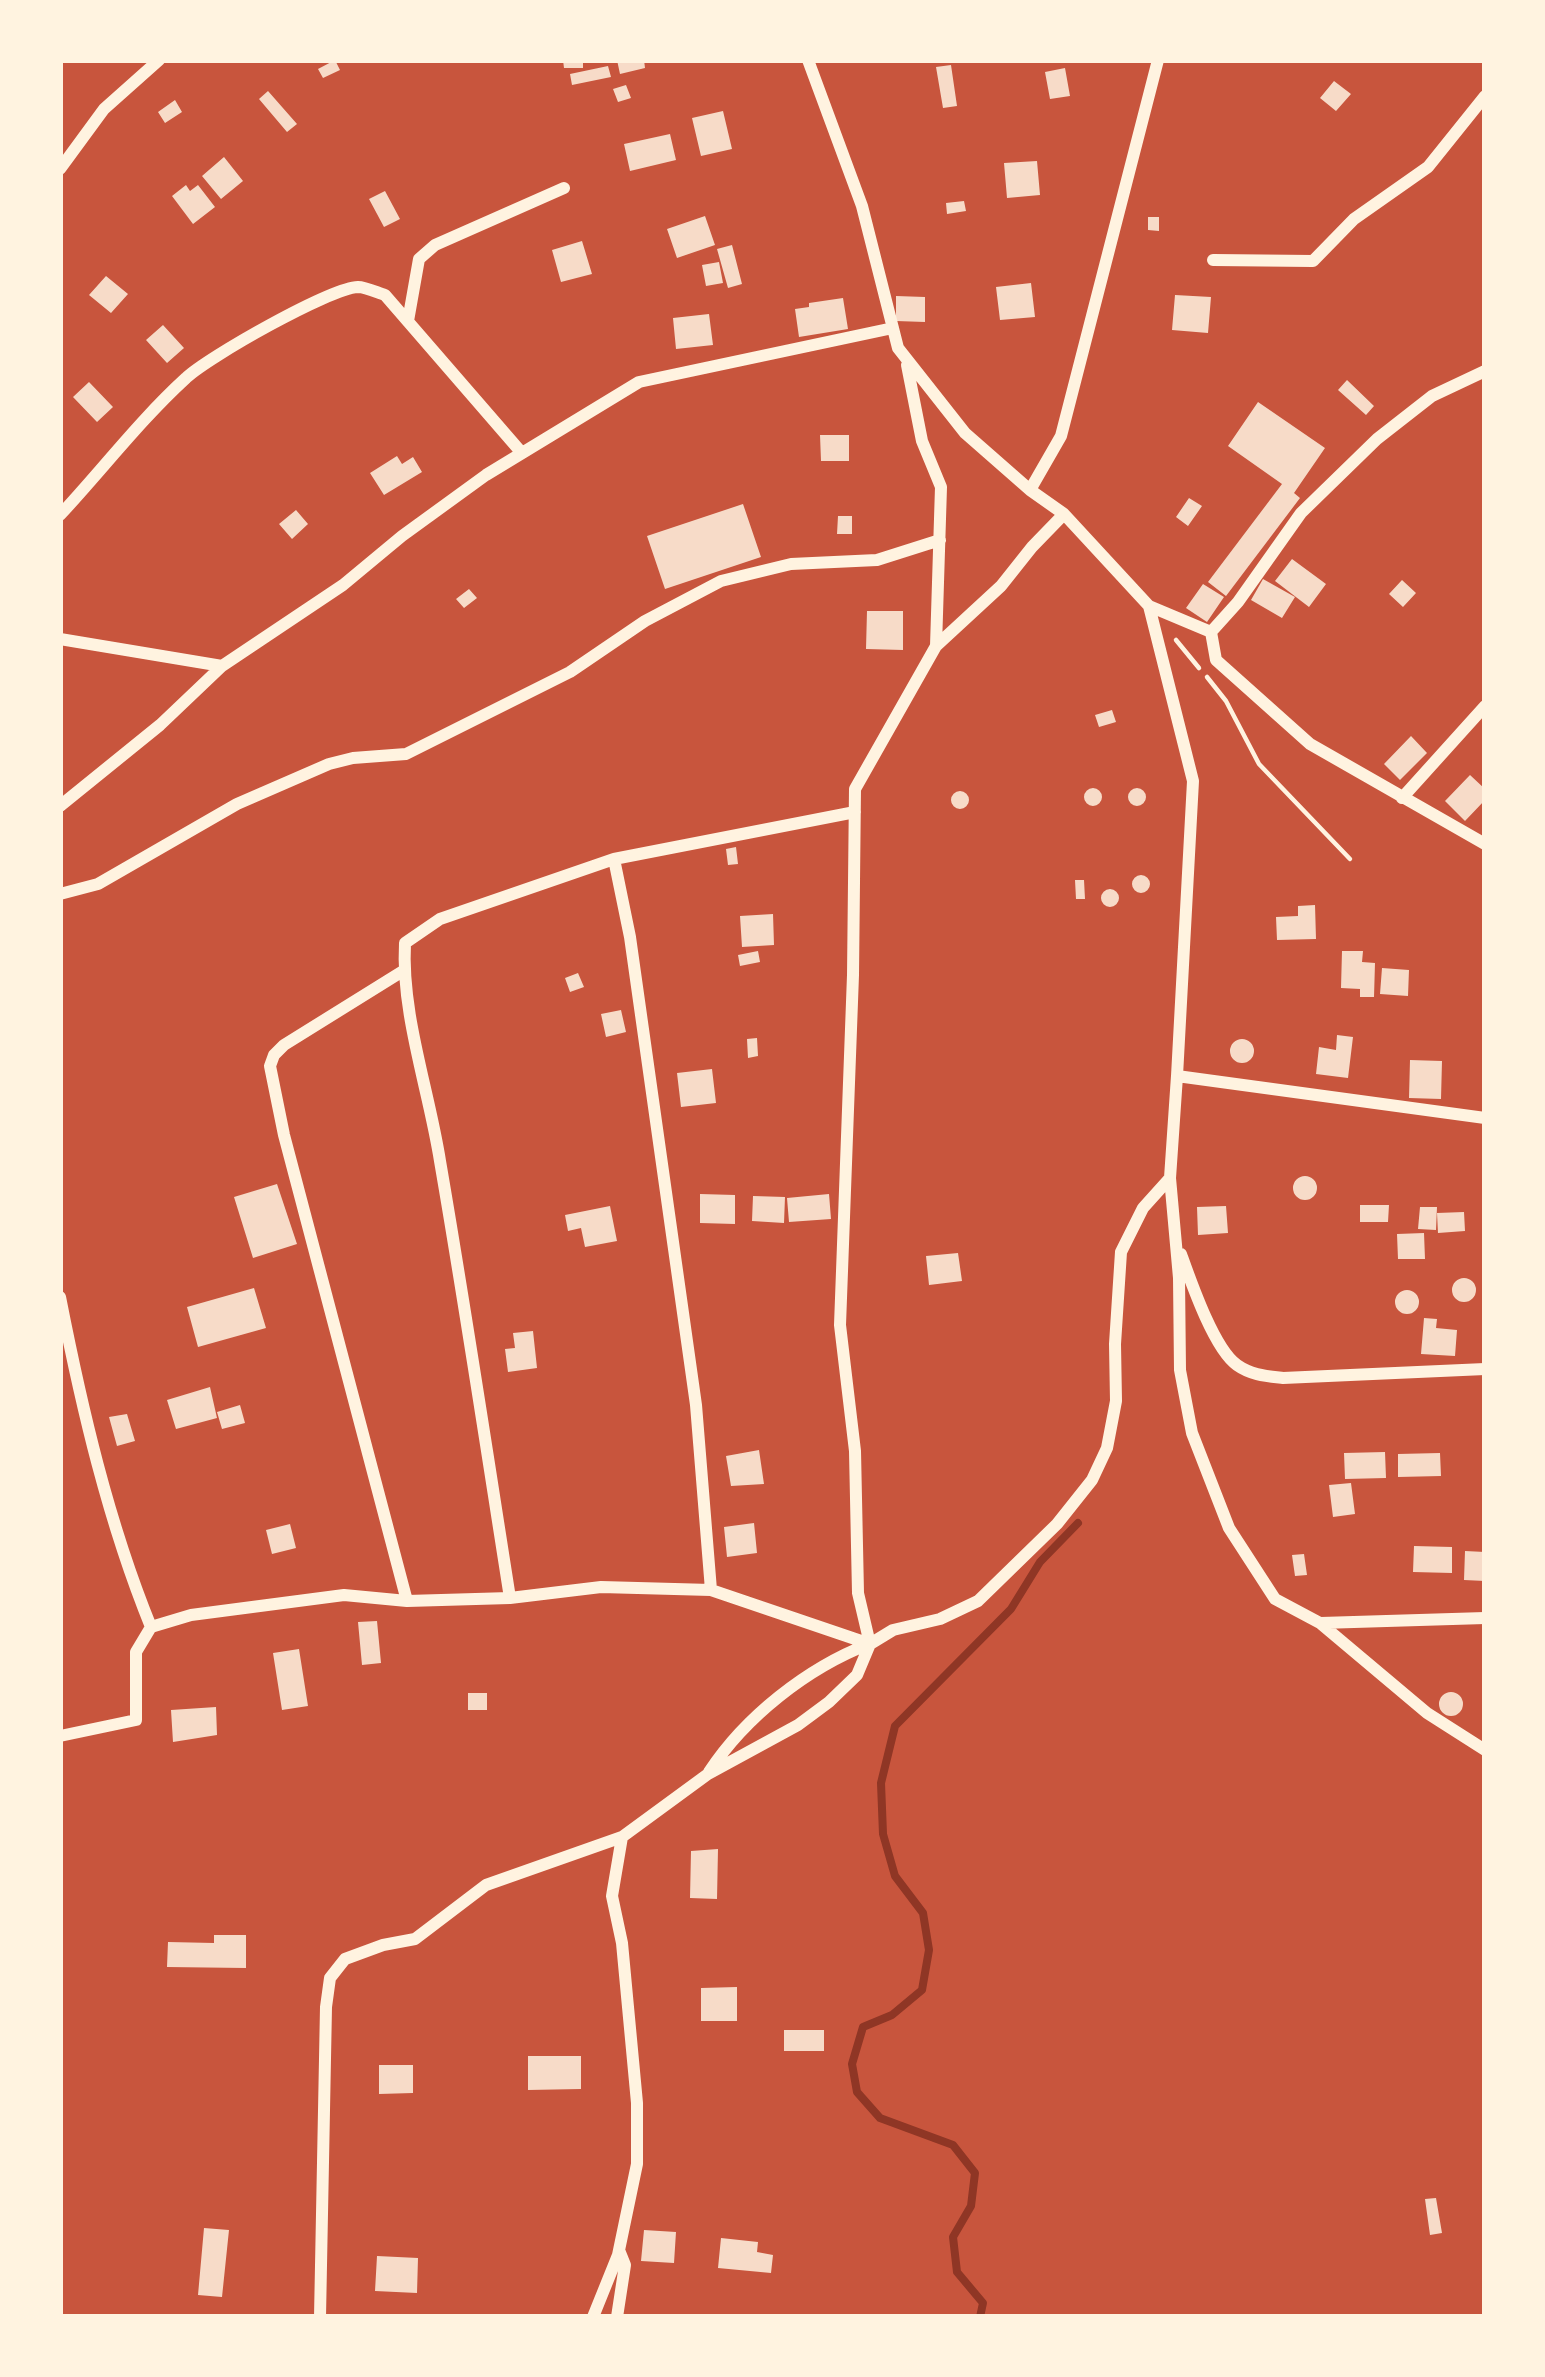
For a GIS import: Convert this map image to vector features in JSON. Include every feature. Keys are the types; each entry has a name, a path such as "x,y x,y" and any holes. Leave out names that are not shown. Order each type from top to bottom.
{"street":[{"path":"60,169 104,109 159,60"},
{"path":"808,60 862,206 892,328 905,358 965,433 1064,514 1149,606 1210,632"},
{"path":"1030,490 1060,436 1158,60"},
{"path":"1213,260 1312,261 1354,219 1428,167 1485,96"},
{"path":"408,321 419,259 435,245 564,188"},
{"path":"60,515 190,373 315,302 359,287 385,295 521,452"},
{"path":"60,806 160,725 222,665 343,584 486,475 639,382 892,328"},
{"path":"905,358 922,441 940,487 936,646"},
{"path":"1210,632 1238,602 1300,513 1377,439 1432,396 1485,370"},
{"path":"320,2317 326,2007 330,1978 345,1959 415,1939 486,1885 622,1837 708,1774 830,1702 857,1675 870,1644 858,1593 855,1451 840,1325 855,789 936,646 1001,586 1064,514"},
{"path":"60,894 98,884 237,804 329,764 406,754 570,672 645,620 722,581 791,564 877,560 940,540"},
{"path":"1149,606 1193,781 1170,1178 1180,1370 1192,1433 1229,1528 1275,1599 1320,1623 1427,1713 1485,1750"},
{"path":"1210,632 1216,661 1310,745 1485,844"},
{"path":"60,638 222,665"},
{"path":"1402,798 1485,706"},
{"path":"510,1598 440,1156 406,1000 405,943 440,919 614,860 855,812"},
{"path":"614,860 630,937 696,1405 711,1590"},
{"path":"404,971 284,1045 270,1066 407,1601"},
{"path":"1177,1076 1485,1118"},
{"path":"708,1774 728,1744 838,1656 893,1630 940,1619 978,1601 1057,1524 1092,1480 1107,1448 1117,1401 1121,1252 1143,1208 1170,1178"},
{"path":"1175,1237 1213,1330 1232,1362 1252,1374 1283,1378 1485,1369"},
{"path":"60,1297 98,1471 151,1627"},
{"path":"60,1736 136,1720 136,1652 151,1627 191,1615 344,1595 407,1601 510,1598 601,1587 711,1590 870,1644"},
{"path":"1320,1623 1485,1618"},
{"path":"593,2317 619,2249 637,2164 622,1943 613,1896 622,1837"},
{"path":"617,2317 625,2265 619,2249"}],"path":[{"path":"1174,638 1226,701 1259,764 1350,860"}],"building":[{"path":"335,60 340,70 323,78 318,69"},
{"path":"563,60 583,60 583,68 564,68"},
{"path":"617,60 644,60 645,68 620,74"},
{"path":"951,65 957,106 943,108 936,67"},
{"path":"608,66 611,77 572,85 570,74"},
{"path":"1065,68 1070,96 1050,99 1045,72"},
{"path":"1334,81 1351,94 1336,111 1320,98"},
{"path":"626,85 631,98 618,102 613,89"},
{"path":"268,91 297,124 287,132 259,99"},
{"path":"175,100 182,112 165,123 158,112"},
{"path":"723,111 732,149 701,156 692,118"},
{"path":"670,134 676,160 630,171 624,144"},
{"path":"224,157 243,181 221,199 202,176"},
{"path":"1037,161 1040,195 1007,198 1004,163"},
{"path":"186,185 190,191 198,185 215,207 193,224 172,196"},
{"path":"385,191 400,219 384,227 369,199"},
{"path":"964,201 966,211 947,214 946,203"},
{"path":"705,216 715,245 677,258 667,229"},
{"path":"1148,217 1159,217 1159,231 1148,230"},
{"path":"582,241 592,274 561,282 552,250"},
{"path":"732,245 742,284 728,288 717,249"},
{"path":"719,262 723,283 706,286 702,265"},
{"path":"106,276 128,294 111,313 89,295"},
{"path":"1031,283 1035,317 1000,320 996,287"},
{"path":"1175,295 1211,297 1208,333 1172,330"},
{"path":"896,296 925,297 925,322 896,321"},
{"path":"843,298 848,329 799,337 795,309"},
{"path":"709,314 713,345 676,349 673,318"},
{"path":"163,325 184,348 167,363 146,340"},
{"path":"1347,380 1374,406 1366,415 1338,390"},
{"path":"89,382 113,407 97,422 73,397"},
{"path":"1258,402 1325,448 1294,493 1300,498 1226,596 1208,582 1282,484 1228,446"},
{"path":"820,435 849,435 849,461 821,461"},
{"path":"397,456 402,464 413,457 422,472 384,495 370,473"},
{"path":"1189,498 1202,506 1188,526 1176,517"},
{"path":"743,504 761,557 665,589 647,536"},
{"path":"296,510 308,524 292,539 279,524"},
{"path":"838,516 852,516 852,534 837,534"},
{"path":"1292,559 1326,584 1309,607 1275,581"},
{"path":"1263,579 1295,597 1282,618 1251,600"},
{"path":"1402,580 1416,593 1403,607 1389,594"},
{"path":"1203,584 1224,597 1207,622 1186,608"},
{"path":"469,589 477,598 464,608 456,599"},
{"path":"867,611 903,611 903,650 866,649"},
{"path":"1112,710 1116,722 1099,727 1095,715"},
{"path":"1411,736 1427,753 1400,780 1384,764"},
{"path":"1470,775 1485,789 1485,800 1465,821 1445,801"},
{"path":"1093,788 1102,797 1093,806 1084,797"},
{"path":"1137,788 1146,797 1137,806 1128,797"},
{"path":"960,791 969,800 960,809 951,800"},
{"path":"736,847 738,864 728,865 726,849"},
{"path":"1141,875 1150,884 1141,893 1132,884"},
{"path":"1075,880 1084,880 1085,899 1076,899"},
{"path":"1110,889 1119,898 1110,907 1101,898"},
{"path":"1315,905 1316,939 1277,940 1276,917 1298,916 1298,906"},
{"path":"773,914 774,945 742,947 740,916"},
{"path":"758,951 760,962 740,966 738,955"},
{"path":"1342,951 1363,951 1362,962 1375,963 1374,997 1360,997 1360,989 1341,988"},
{"path":"1382,968 1409,970 1408,996 1380,994"},
{"path":"578,973 584,987 570,992 565,978"},
{"path":"621,1010 626,1032 606,1037 601,1014"},
{"path":"1337,1035 1353,1037 1348,1078 1316,1074 1319,1047 1336,1050"},
{"path":"757,1038 758,1056 748,1058 747,1039"},
{"path":"1242,1039 1254,1051 1242,1063 1230,1051"},
{"path":"1410,1060 1442,1061 1441,1099 1409,1098"},
{"path":"712,1069 716,1103 681,1107 677,1073"},
{"path":"1305,1176 1317,1188 1305,1200 1293,1188"},
{"path":"277,1184 297,1244 253,1258 234,1197"},
{"path":"700,1194 735,1195 735,1224 700,1223"},
{"path":"829,1194 831,1219 789,1222 787,1198"},
{"path":"753,1196 785,1197 784,1223 752,1221"},
{"path":"1360,1205 1389,1205 1388,1222 1360,1222"},
{"path":"610,1206 617,1241 585,1247 581,1228 568,1231 565,1215"},
{"path":"1226,1206 1228,1233 1198,1235 1197,1207"},
{"path":"1420,1207 1437,1207 1436,1230 1418,1229"},
{"path":"1464,1212 1465,1231 1438,1233 1437,1213"},
{"path":"1424,1233 1425,1259 1398,1259 1397,1234"},
{"path":"958,1253 962,1281 929,1285 926,1256"},
{"path":"1464,1278 1476,1290 1464,1302 1452,1290"},
{"path":"254,1288 266,1328 198,1347 187,1307"},
{"path":"1407,1290 1419,1302 1407,1314 1395,1302"},
{"path":"1424,1318 1437,1319 1436,1328 1457,1330 1455,1356 1421,1354"},
{"path":"533,1331 537,1368 508,1372 505,1349 515,1348 513,1333"},
{"path":"210,1387 217,1418 176,1429 167,1400"},
{"path":"240,1405 245,1423 222,1429 217,1412"},
{"path":"127,1414 135,1441 117,1446 109,1417"},
{"path":"759,1450 764,1484 731,1486 726,1456"},
{"path":"1385,1452 1386,1478 1345,1479 1344,1453"},
{"path":"1440,1453 1441,1476 1398,1477 1398,1454"},
{"path":"1351,1483 1355,1514 1333,1517 1329,1485"},
{"path":"754,1523 757,1553 727,1557 724,1527"},
{"path":"290,1524 296,1548 272,1554 266,1530"},
{"path":"1414,1546 1452,1547 1452,1573 1413,1572"},
{"path":"1465,1551 1485,1552 1485,1581 1464,1580"},
{"path":"1304,1554 1307,1575 1295,1576 1292,1555"},
{"path":"377,1621 381,1663 362,1665 358,1622"},
{"path":"299,1649 308,1706 282,1710 273,1653"},
{"path":"1451,1692 1463,1704 1451,1716 1439,1704"},
{"path":"468,1693 487,1693 487,1710 468,1710"},
{"path":"216,1707 217,1735 173,1742 171,1710"},
{"path":"718,1849 717,1899 690,1898 691,1851"},
{"path":"214,1935 246,1935 246,1968 167,1967 168,1942 214,1943"},
{"path":"737,1987 737,2021 701,2021 701,1988"},
{"path":"784,2030 824,2030 824,2051 784,2051"},
{"path":"528,2056 581,2056 581,2089 528,2090"},
{"path":"379,2065 413,2065 413,2093 379,2094"},
{"path":"1436,2198 1442,2233 1430,2235 1425,2199"},
{"path":"204,2228 229,2230 222,2297 198,2295"},
{"path":"644,2230 676,2232 674,2263 641,2261"},
{"path":"721,2238 758,2242 757,2252 773,2255 771,2273 718,2268"},
{"path":"377,2256 418,2258 417,2293 375,2291"}],"waterway":[{"path":"980,2317 983,2303 957,2272 953,2237 971,2206 975,2173 953,2145 880,2118 857,2092 852,2064 863,2027 892,2015 922,1990 929,1950 923,1913 895,1876 883,1834 881,1783 895,1726 1011,1609 1040,1562 1078,1523"}]}
